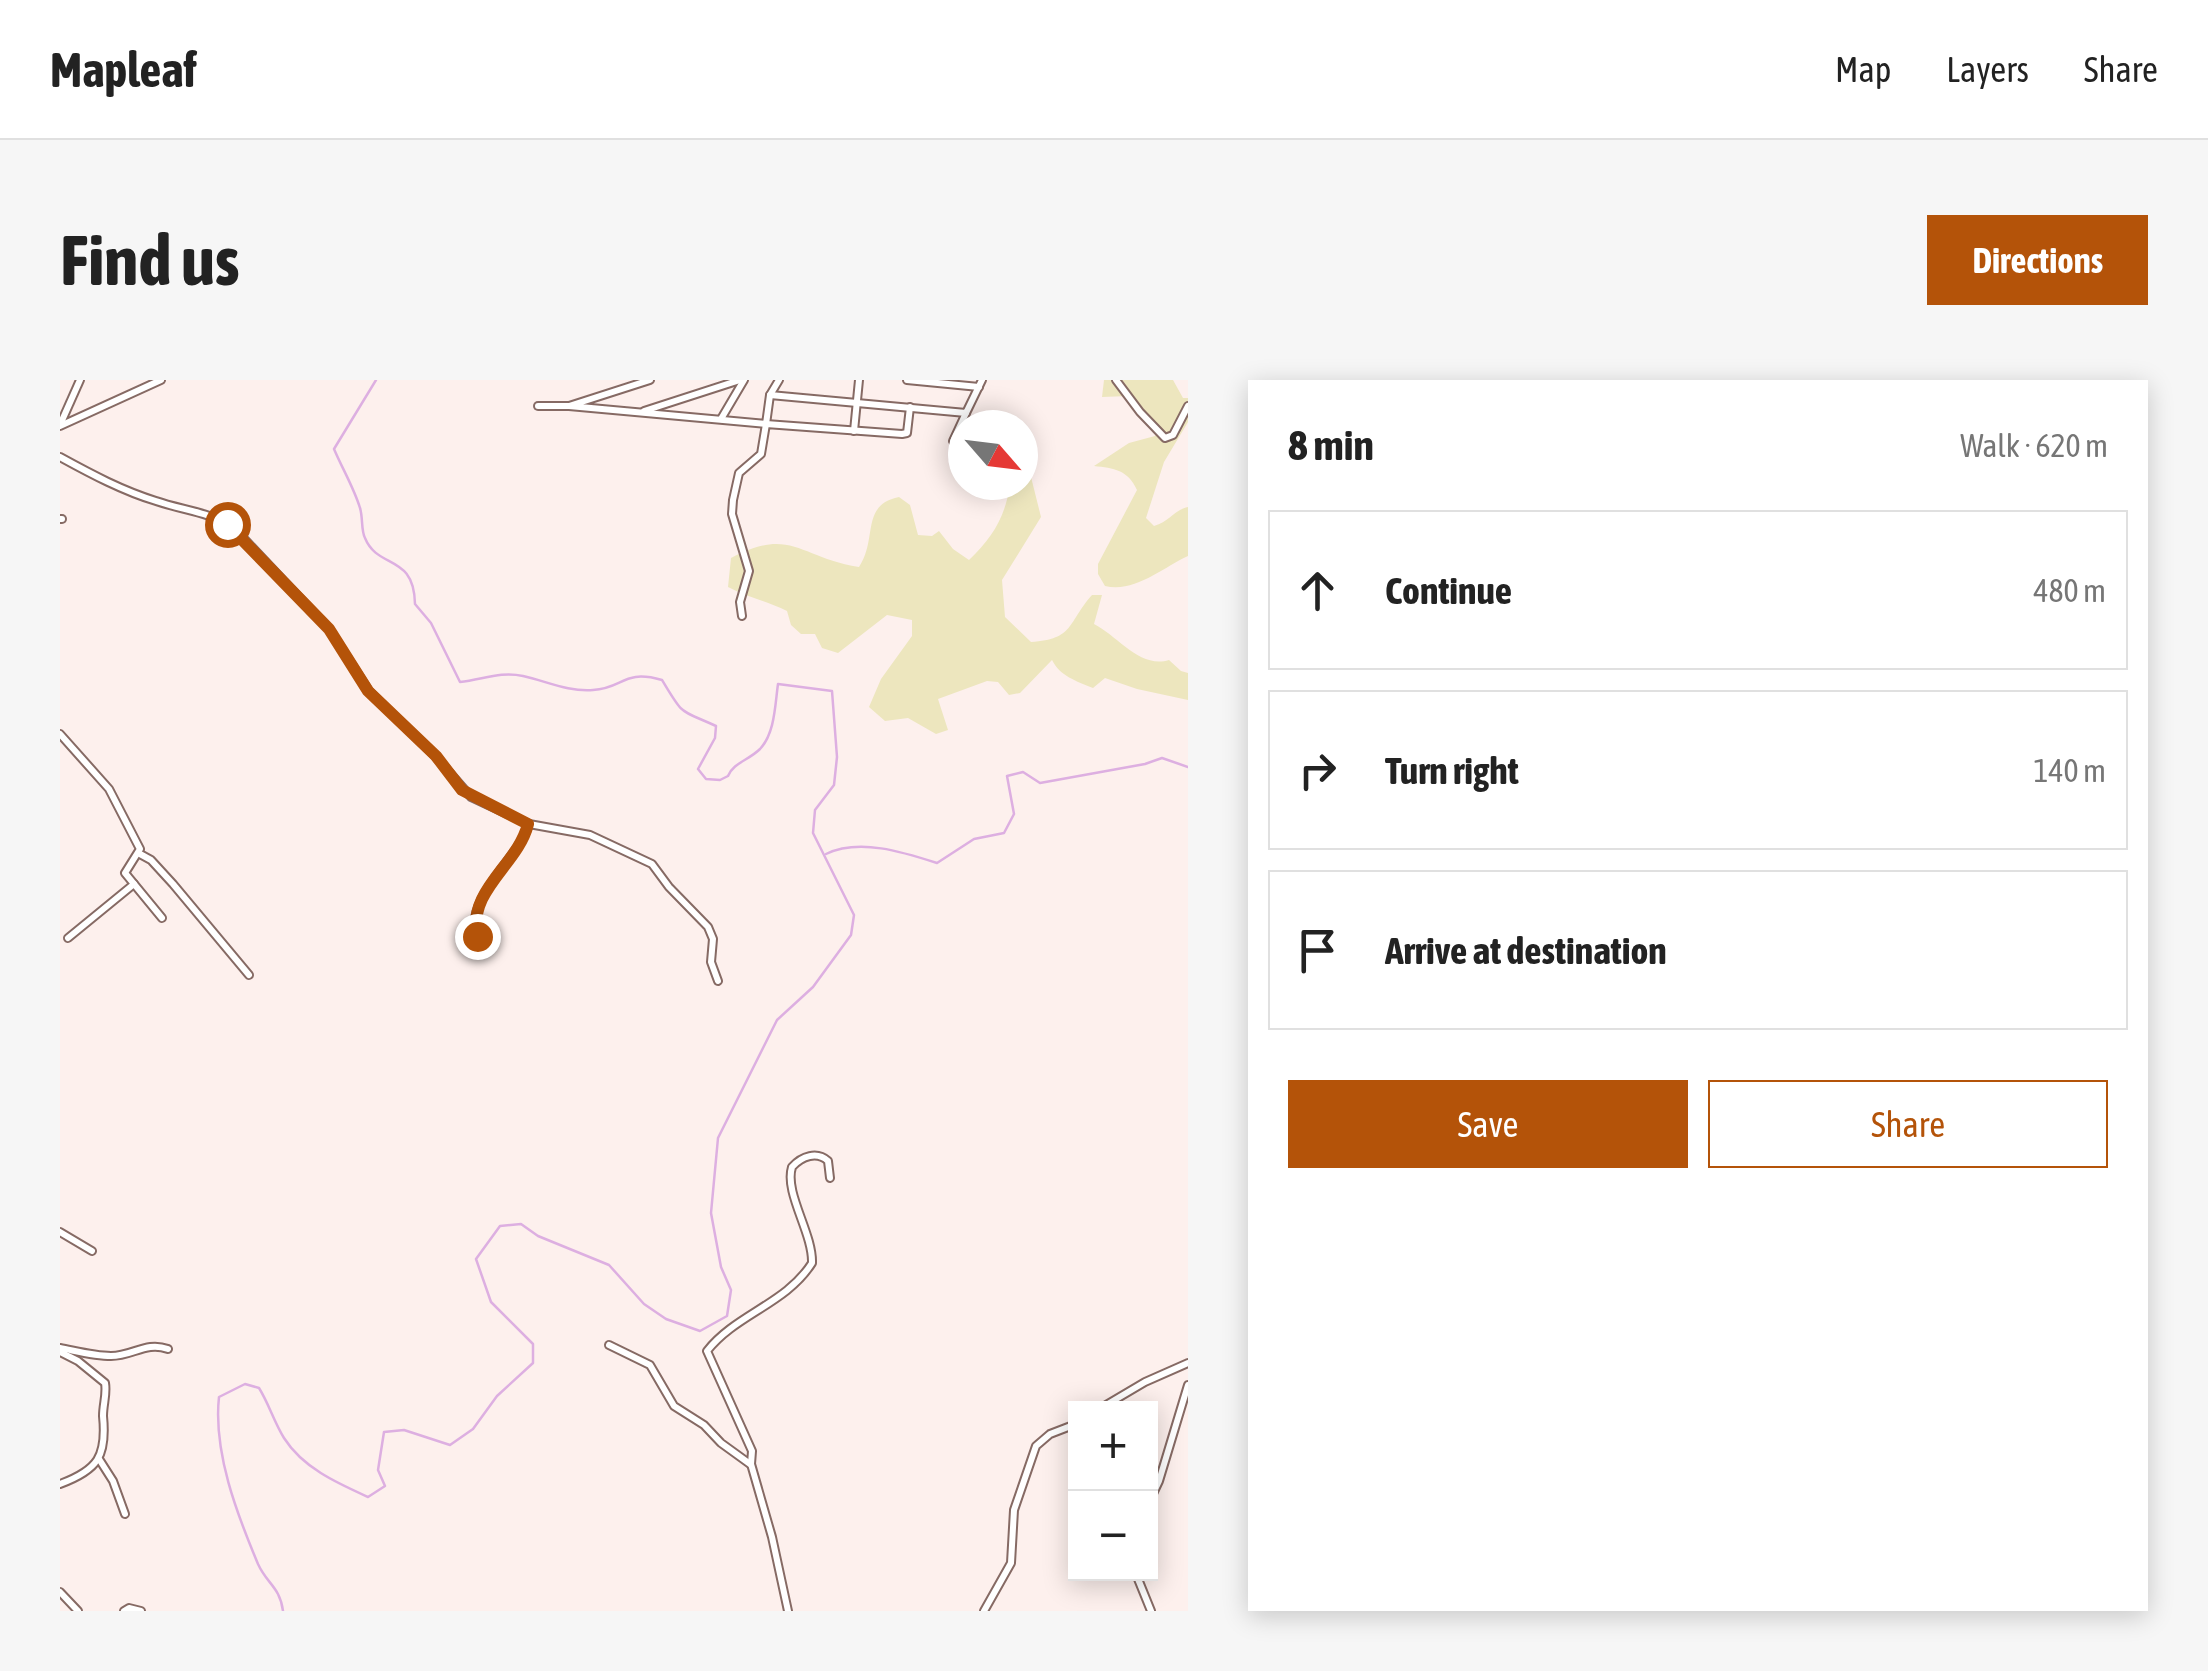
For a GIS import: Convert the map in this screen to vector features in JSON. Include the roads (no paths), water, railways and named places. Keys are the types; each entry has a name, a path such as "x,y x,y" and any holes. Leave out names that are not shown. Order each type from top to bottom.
{"street":[{"path":"60,426 80,380"},
{"path":"140,380 148,386"},
{"path":"60,426 161,380"},
{"path":"569,406 650,380"},
{"path":"638,413 742,380"},
{"path":"721,419 742,380"},
{"path":"742,616 740,602 749,571 732,514 733,500 739,473 761,454 770,396 779,380"},
{"path":"854,431 859,380"},
{"path":"907,380 980,384 967,410"},
{"path":"1116,380 1165,438 1173,435 1188,406"},
{"path":"770,396 948,411"},
{"path":"538,406 907,432 910,407"},
{"path":"60,457 155,501 214,517 232,528 329,629 368,691 436,756 462,790 528,824 590,835 652,864 669,888 708,928 713,939 711,962 718,981"},
{"path":"60,734 109,790 140,849 125,871 162,918"},
{"path":"484,946 477,936 475,912 528,824"},
{"path":"140,854 152,860 249,975"},
{"path":"68,938 134,884"},
{"path":"788,1611 751,1464 752,1450 707,1351 735,1326 787,1291 812,1263 790,1181 792,1167 806,1156 819,1156 828,1162 830,1178"},
{"path":"60,1232 92,1251"},
{"path":"60,1350 109,1356 132,1353 148,1345 168,1349"},
{"path":"608,1345 650,1365 674,1406 751,1464"},
{"path":"60,1350 86,1366 106,1386 106,1431 99,1459 90,1470 60,1484"},
{"path":"1113,1401 1188,1363"},
{"path":"1154,1491 1188,1385"},
{"path":"984,1611 1011,1563 1014,1510 1036,1446 1050,1434 1068,1427"},
{"path":"99,1459 114,1481 124,1514"},
{"path":"1139,1581 1150,1611"},
{"path":"60,1592 78,1611"},
{"path":"124,1611 141,1611"}],"waterway":[{"path":"283,1611 279,1596 258,1564 228,1482 220,1439 219,1397 245,1384 259,1388 292,1449 333,1480 368,1497 385,1486 378,1470 384,1432 404,1430 450,1445 473,1429 497,1396 533,1363 533,1344 491,1302 476,1259 500,1226 521,1224 538,1236 609,1265 644,1304 666,1319 700,1331 727,1316 731,1290 721,1267 711,1213 718,1138 777,1020 813,987 851,935 854,915 813,833 815,810 834,785 837,757 832,691 778,684 774,718 765,742 720,780 706,779 698,769 715,738 716,726 683,710 662,680 631,678 603,689 584,690 515,675 460,682 431,623 415,604 409,577 378,555 365,538 361,512 334,449 376,380"},
{"path":"826,854 867,847 937,863 974,839 1004,833 1014,814 1007,776 1023,772 1040,783 1162,758 1188,767"}]}
